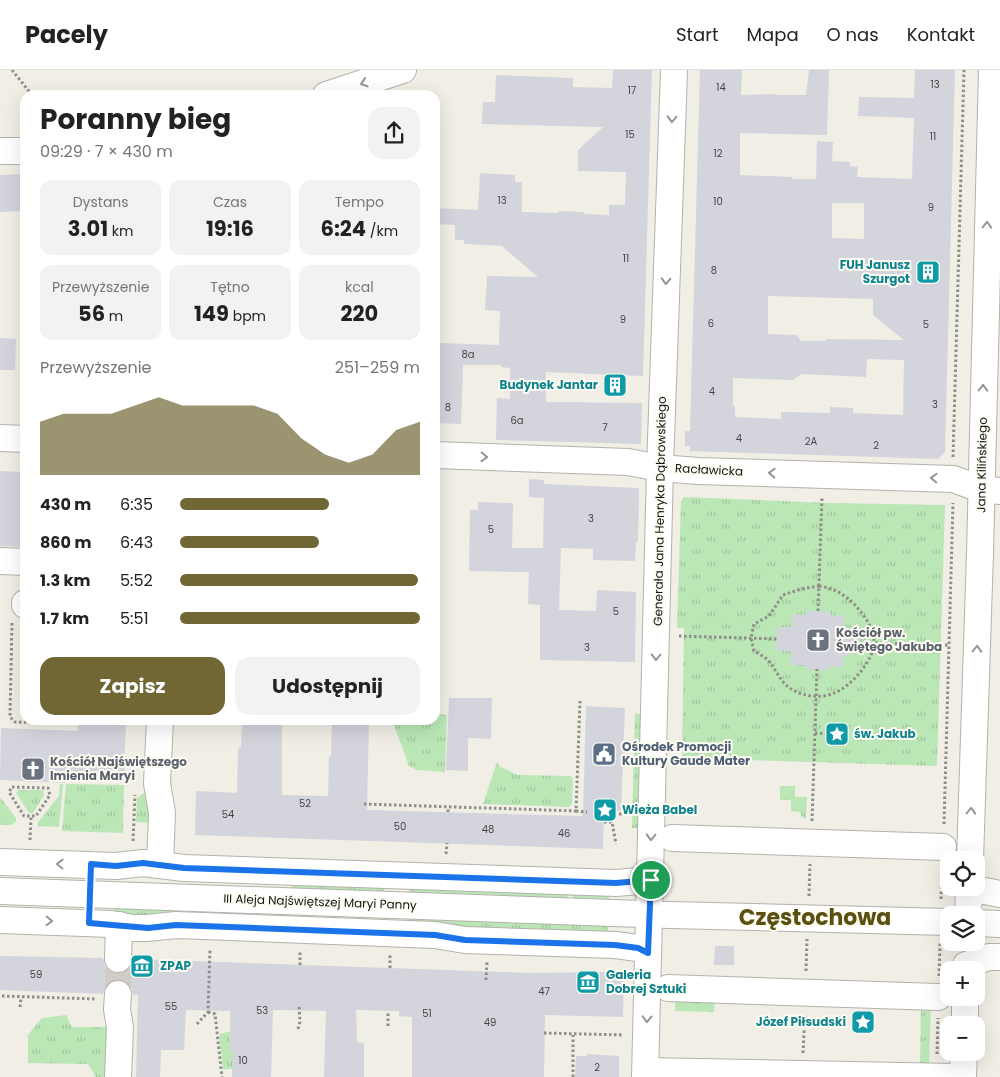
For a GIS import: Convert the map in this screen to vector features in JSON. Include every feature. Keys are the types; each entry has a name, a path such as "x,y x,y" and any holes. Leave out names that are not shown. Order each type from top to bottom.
{"street":[{"path":"341,90 403,70"},
{"name":"Generała Jana Henryka Dąbrowskiego","path":"645,1074 648,953 644,914 651,880 660,468 674,70"},
{"name":"Jana Kilińskiego","path":"971,851 991,490 992,70"},
{"path":"0,151 20,151"},
{"path":"0,438 20,439"},
{"name":"Racławicka","path":"440,455 628,462 660,468 953,479 991,490"},
{"path":"0,561 20,562"},
{"path":"160,725 157,783 162,813 160,865"},
{"path":"672,838 943,846"},
{"path":"0,862 116,866 143,863 184,868 616,883 651,880"},
{"path":"89,923 91,864"},
{"name":"III Aleja Najświętszej Maryi Panny","path":"0,891 644,914 940,922"},
{"path":"985,891 1000,894"},
{"path":"0,920 89,923 148,928 176,925 435,935 465,940 615,945 638,948 648,953"},
{"path":"985,923 1000,924"},
{"path":"118,959 120,925"},
{"path":"967,959 1000,957"},
{"path":"668,988 938,997"},
{"path":"110,997 117,1009 120,1028 118,1077"},
{"path":"963,1077 964,1061"},
{"path":"645,1074 803,1074 953,1077"}],"path":[{"path":"12,70 28,90"},
{"path":"953,452 964,70"},
{"path":"946,767 953,496"},
{"path":"818,611 822,497"},
{"path":"819,586 832,588 845,596 862,613 872,629 874,643 868,662 861,672 835,693 816,697 797,692 782,682 766,659 754,651 751,638 754,624 769,616 783,595 819,586"},
{"path":"20,618 10,717 15,722 20,722"},
{"path":"673,636 776,639"},
{"path":"874,643 949,645"},
{"path":"803,1074 817,669"},
{"path":"576,810 580,701"},
{"path":"814,733 832,734"},
{"path":"31,788 32,782"},
{"path":"12,787 48,788 50,795 36,816 31,817 24,816 9,792 12,787"},
{"path":"364,804 576,810 587,812"},
{"path":"448,807 448,812"},
{"path":"604,814 628,814"},
{"path":"30,840 31,817"},
{"path":"604,822 612,822 616,844"},
{"path":"446,854 447,843"},
{"path":"197,1024 208,1012 210,948"},
{"path":"300,951 300,965"},
{"path":"390,955 390,968"},
{"path":"486,980 487,959"},
{"path":"2,996 110,997"},
{"path":"20,1007 21,997"},
{"path":"298,1029 300,1022 299,1005"},
{"path":"388,1011 388,1026"},
{"path":"208,1012 215,1014 222,1077"},
{"path":"544,1033 626,1035"},
{"path":"572,1077 574,1035"}],"green space":[{"path":"684,497 830,503 945,505 937,766 682,758 684,628 677,628 681,501"},
{"path":"635,713 641,714 638,828 632,828"},
{"path":"440,714 447,715 445,772 417,770 409,766 394,725 440,725"},
{"path":"497,762 499,766 517,775 571,776 573,779 572,804 569,807 483,804"},
{"path":"60,784 63,784 59,827 37,826 38,822 59,796"},
{"path":"66,784 124,785 123,833 62,831"},
{"path":"780,786 795,786 795,797 807,797 806,819 801,816 801,812 791,811 791,800 780,800"},
{"path":"19,790 43,790 44,795 33,813 29,813 16,793"},
{"path":"145,792 148,794 151,823 136,822 137,798"},
{"path":"0,797 16,818 16,822 10,825 0,825"},
{"path":"292,878 384,881 384,891 292,888"},
{"path":"409,882 609,888 609,899 573,898 573,896 568,895 567,898 409,893"},
{"path":"114,907 170,909 170,917 114,915"},
{"path":"408,918 581,925 608,924 608,935 408,928"},
{"path":"675,997 715,998 714,1012 675,1011"},
{"path":"921,1006 931,1007 929,1063 920,1063"},
{"path":"66,1015 72,1027 106,1027 106,1077 96,1077 88,1064 28,1063 28,1035 42,1018"},
{"path":"232,1031 234,1036 230,1037 230,1051 233,1051 233,1069 223,1069 219,1034"}],"building":[{"path":"613,70 652,70 643,376 546,372 546,402 642,403 641,444 496,440 497,398 510,399 510,368 501,367 501,365 463,365 461,424 440,423 440,343 499,345 500,311 485,310 487,276 538,277 502,246 464,244 464,240 455,240 455,225 440,224 440,208 478,210 480,173 515,175 515,182 522,182 522,212 557,213 560,211 609,215 609,205 625,205 626,172 578,171 578,150 603,127 482,124 483,102 495,102 496,75 573,78 573,87 612,88"},
{"path":"700,70 742,70 741,95 806,95 809,70 829,70 827,135 740,133 740,175 816,179 817,141 833,142 832,161 850,162 850,166 858,167 857,177 912,179 914,118 858,116 859,97 914,98 915,70 955,70 945,452 938,459 690,451 690,446 685,446 685,431 690,431","holes":["832,203 864,203 864,239 832,238","768,296 873,299 873,315 904,340 826,339 825,341 801,341 797,335 768,334","867,359 904,360 903,415 853,413 853,408 830,407 830,413 781,412 781,419 735,417 733,378 793,380 802,374 866,377"]},
{"path":"20,174 20,211 0,212 0,175"},
{"path":"0,338 16,339 15,370 0,370"},
{"path":"0,471 20,472 20,547 0,546"},
{"path":"529,479 544,480 544,484 639,488 638,542 636,542 635,561 593,560 593,549 561,548 559,610 596,611 597,590 636,592 635,662 540,660 540,605 528,604 529,572 469,571 470,510 478,510 478,502 513,503 512,548 543,548 544,498 529,497"},
{"name":"Kościół pw. Świętego Jakuba","path":"806,611 831,612 831,615 844,616 844,627 852,629 858,635 860,639 859,646 852,653 843,657 843,667 829,666 829,670 805,669 805,665 791,665 791,651 776,651 777,627 792,627 793,614 806,615"},
{"path":"449,698 492,698 491,739 468,738 468,771 446,770"},
{"path":"586,706 625,708 621,811 604,810 603,849 195,835 196,791 237,793 238,747 241,748 242,725 282,725 282,795 328,796 332,725 369,725 367,810 583,816"},
{"path":"79,725 126,725 124,782 65,780 65,783 0,780 1,728 78,731"},
{"path":"715,946 734,946 734,965 714,965"},
{"path":"0,956 103,958 105,966 110,971 118,974 126,972 133,959 533,973 607,972 607,974 624,974 623,1017 545,1015 544,1077 412,1077 412,1017 399,1016 399,1011 356,1010 357,1042 364,1043 364,1077 324,1077 326,1011 273,1010 271,1077 232,1077 233,1051 230,1051 230,1011 186,1010 184,1050 161,1050 160,1077 136,1077 138,995 133,995 132,988 127,982 119,979 111,981 105,986 103,994 0,990"},
{"path":"587,1054 619,1056 619,1077 575,1077 576,1056 587,1056"}],"tunnel":[{"path":"118,959 118,994"}],"place":[{"name":"FUH Janusz Szurgot","path":"928,272"},
{"name":"Budynek Jantar","path":"615,385"},
{"name":"Kościół pw. Świętego Jakuba","path":"818,640"},
{"name":"św. Jakub","path":"837,734"},
{"name":"Ośrodek Promocji Kultury Gaude Mater","path":"604,754"},
{"name":"Kościół Najświętszego Imienia Maryi","path":"33,769"},
{"name":"Wieża Babel","path":"605,810"},
{"name":"ZPAP","path":"142,966"},
{"name":"Galeria Dobrej Sztuki","path":"588,982"},
{"name":"Józef Piłsudski","path":"863,1022"}],"district":[{"name":"Częstochowa","path":"815,917"}],"route":[{"path":"143,863 184,868 616,883 651,880 648,953 638,948 615,945 465,940 435,935 176,925 132,928 111,924 89,923 91,864 116,866 143,863"}]}
